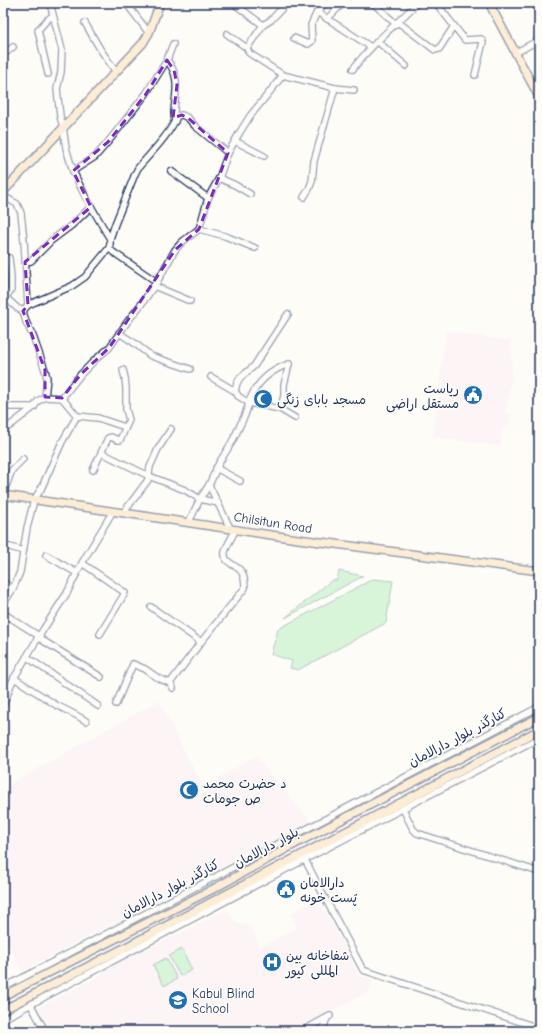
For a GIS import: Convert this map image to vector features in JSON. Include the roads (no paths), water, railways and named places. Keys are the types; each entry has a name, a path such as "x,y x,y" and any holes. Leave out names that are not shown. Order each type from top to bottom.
{"main road":[{"path":"3,192 63,127 136,52 149,33 160,3"},
{"path":"489,3 539,97"},
{"name":"Chilsitun Road","path":"5,495 298,538 539,571"},
{"name":"بلوار دارالامان","path":"3,996 213,889 539,716"},
{"name":"بلوار دارالامان","path":"3,1010 304,857 539,730"},
{"path":"293,846 304,857"}],"street":[{"path":"50,3 52,16 56,24 62,50 61,72 57,89 66,148 74,171 91,207 110,239"},
{"path":"126,3 149,33"},
{"path":"233,3 263,25"},
{"path":"247,48 263,25 271,20 287,3"},
{"path":"294,38 308,44 312,41 311,25 317,12 325,3"},
{"path":"327,19 343,3"},
{"path":"373,3 397,23 435,50 439,49 454,26"},
{"path":"353,69 371,47 417,3"},
{"path":"436,3 465,40 482,40 483,42 475,75"},
{"path":"317,12 371,47"},
{"path":"48,74 38,30 52,16"},
{"path":"85,24 116,72"},
{"path":"227,34 247,48 249,53 283,75 335,88 354,90"},
{"path":"516,53 539,40"},
{"path":"377,41 406,66"},
{"path":"74,171 94,157 108,142 146,94 167,60 173,44"},
{"path":"3,55 14,47"},
{"path":"167,60 174,70 177,85 173,115 175,121"},
{"path":"62,398 81,374 109,348 155,284 182,242 199,229 208,198 219,178 228,153 250,116 283,75"},
{"path":"304,197 312,181 314,161 335,88"},
{"path":"23,311 28,305 72,286 85,276 109,248 110,239 138,168 164,137 177,116 182,115 188,118 195,126 228,153"},
{"path":"235,141 264,156"},
{"path":"170,171 208,198"},
{"path":"219,178 250,194"},
{"path":"3,196 17,204 19,208 23,229 28,305"},
{"path":"26,262 31,260 91,207"},
{"path":"199,229 225,236 255,248"},
{"path":"109,248 155,284 190,301"},
{"path":"9,258 11,290 4,296 17,308 23,311 45,370 47,378 46,396"},
{"path":"235,391 240,378 254,366 288,314"},
{"path":"119,333 151,356 190,369"},
{"path":"189,522 200,499 209,485 216,468 232,442 245,415 250,399 265,377 273,371 289,364 284,385 284,396 280,409"},
{"path":"93,470 108,438 111,437 120,440 128,419 126,409 125,378 122,370"},
{"path":"211,377 235,391 238,396 249,403 280,409 295,418"},
{"path":"3,431 46,396 62,398 77,416 98,418 125,427"},
{"path":"3,407 34,406"},
{"path":"3,604 13,589 20,572 26,528 34,500 41,489 62,442 77,416"},
{"path":"124,512 148,480 150,467 158,449 171,428"},
{"path":"102,453 149,476 185,490 200,499 218,503"},
{"path":"3,503 12,470 23,459"},
{"path":"216,468 240,481"},
{"path":"116,704 133,664 145,669 172,686 201,642 245,588 241,571 227,561 225,553 233,528 209,485"},
{"path":"3,706 14,678 67,593 113,511"},
{"path":"3,546 23,552"},
{"path":"46,555 77,573"},
{"path":"82,564 124,592 100,634"},
{"path":"3,582 13,589"},
{"path":"151,607 201,642"},
{"path":"3,613 39,636 42,640 101,677"},
{"path":"27,658 98,706"},
{"path":"14,678 56,705 86,721"},
{"name":"کنارگذر بلوار دارالامان","path":"3,987 539,707"},
{"path":"3,1019 213,908 304,857 403,809 539,738"},
{"path":"403,809 413,829 417,833 539,872"},
{"path":"283,841 293,846"},
{"path":"304,857 364,970 539,1028"},
{"path":"31,1005 45,1031"},
{"path":"302,1031 328,1017 322,1031"}],"place":[{"name":"ریاست مستقل اراضی","path":"473,395"},
{"name":"مسجد بابای زنگی","path":"263,399"},
{"name":"د حضرت محمد ص جومات","path":"189,790"},
{"name":"دارالامان پُست خونه","path":"286,889"},
{"name":"شفاخانه بین المللی کیور","path":"272,962"},
{"name":"Kabul Blind School","path":"178,1000"}]}
